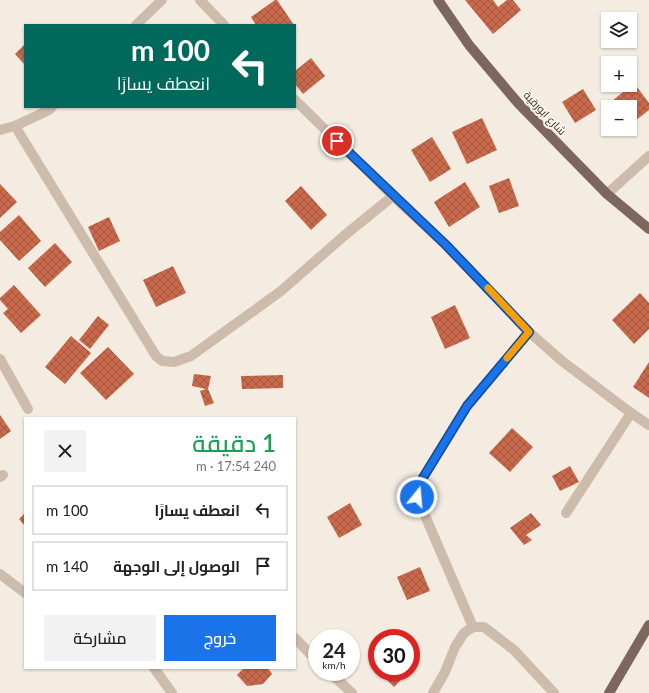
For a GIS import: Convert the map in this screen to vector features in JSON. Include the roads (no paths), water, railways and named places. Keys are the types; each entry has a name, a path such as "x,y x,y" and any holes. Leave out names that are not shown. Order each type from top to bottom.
{"main road":[{"name":"شارع ابورقية","path":"438,0 469,44 518,103 606,194 649,229"},
{"path":"609,693 649,625"}],"street":[{"path":"137,24 162,0"},
{"path":"200,0 223,24"},
{"path":"296,101 393,196 446,245 529,332 562,361 631,414 649,425"},
{"path":"0,130 15,126 51,108"},
{"path":"15,126 156,356 162,361 174,362 192,356 281,291 345,235 393,196"},
{"path":"606,194 649,156"},
{"path":"473,627 417,497 417,491 421,481 467,406 529,332"},
{"path":"0,359 28,409"},
{"path":"566,512 631,414"},
{"path":"0,574 24,592"},
{"path":"433,693 445,672 455,647 464,633 473,627 484,627 514,650 554,693"},
{"path":"296,639 308,651"},
{"path":"155,669 172,693"},
{"path":"339,681 352,693"}]}
